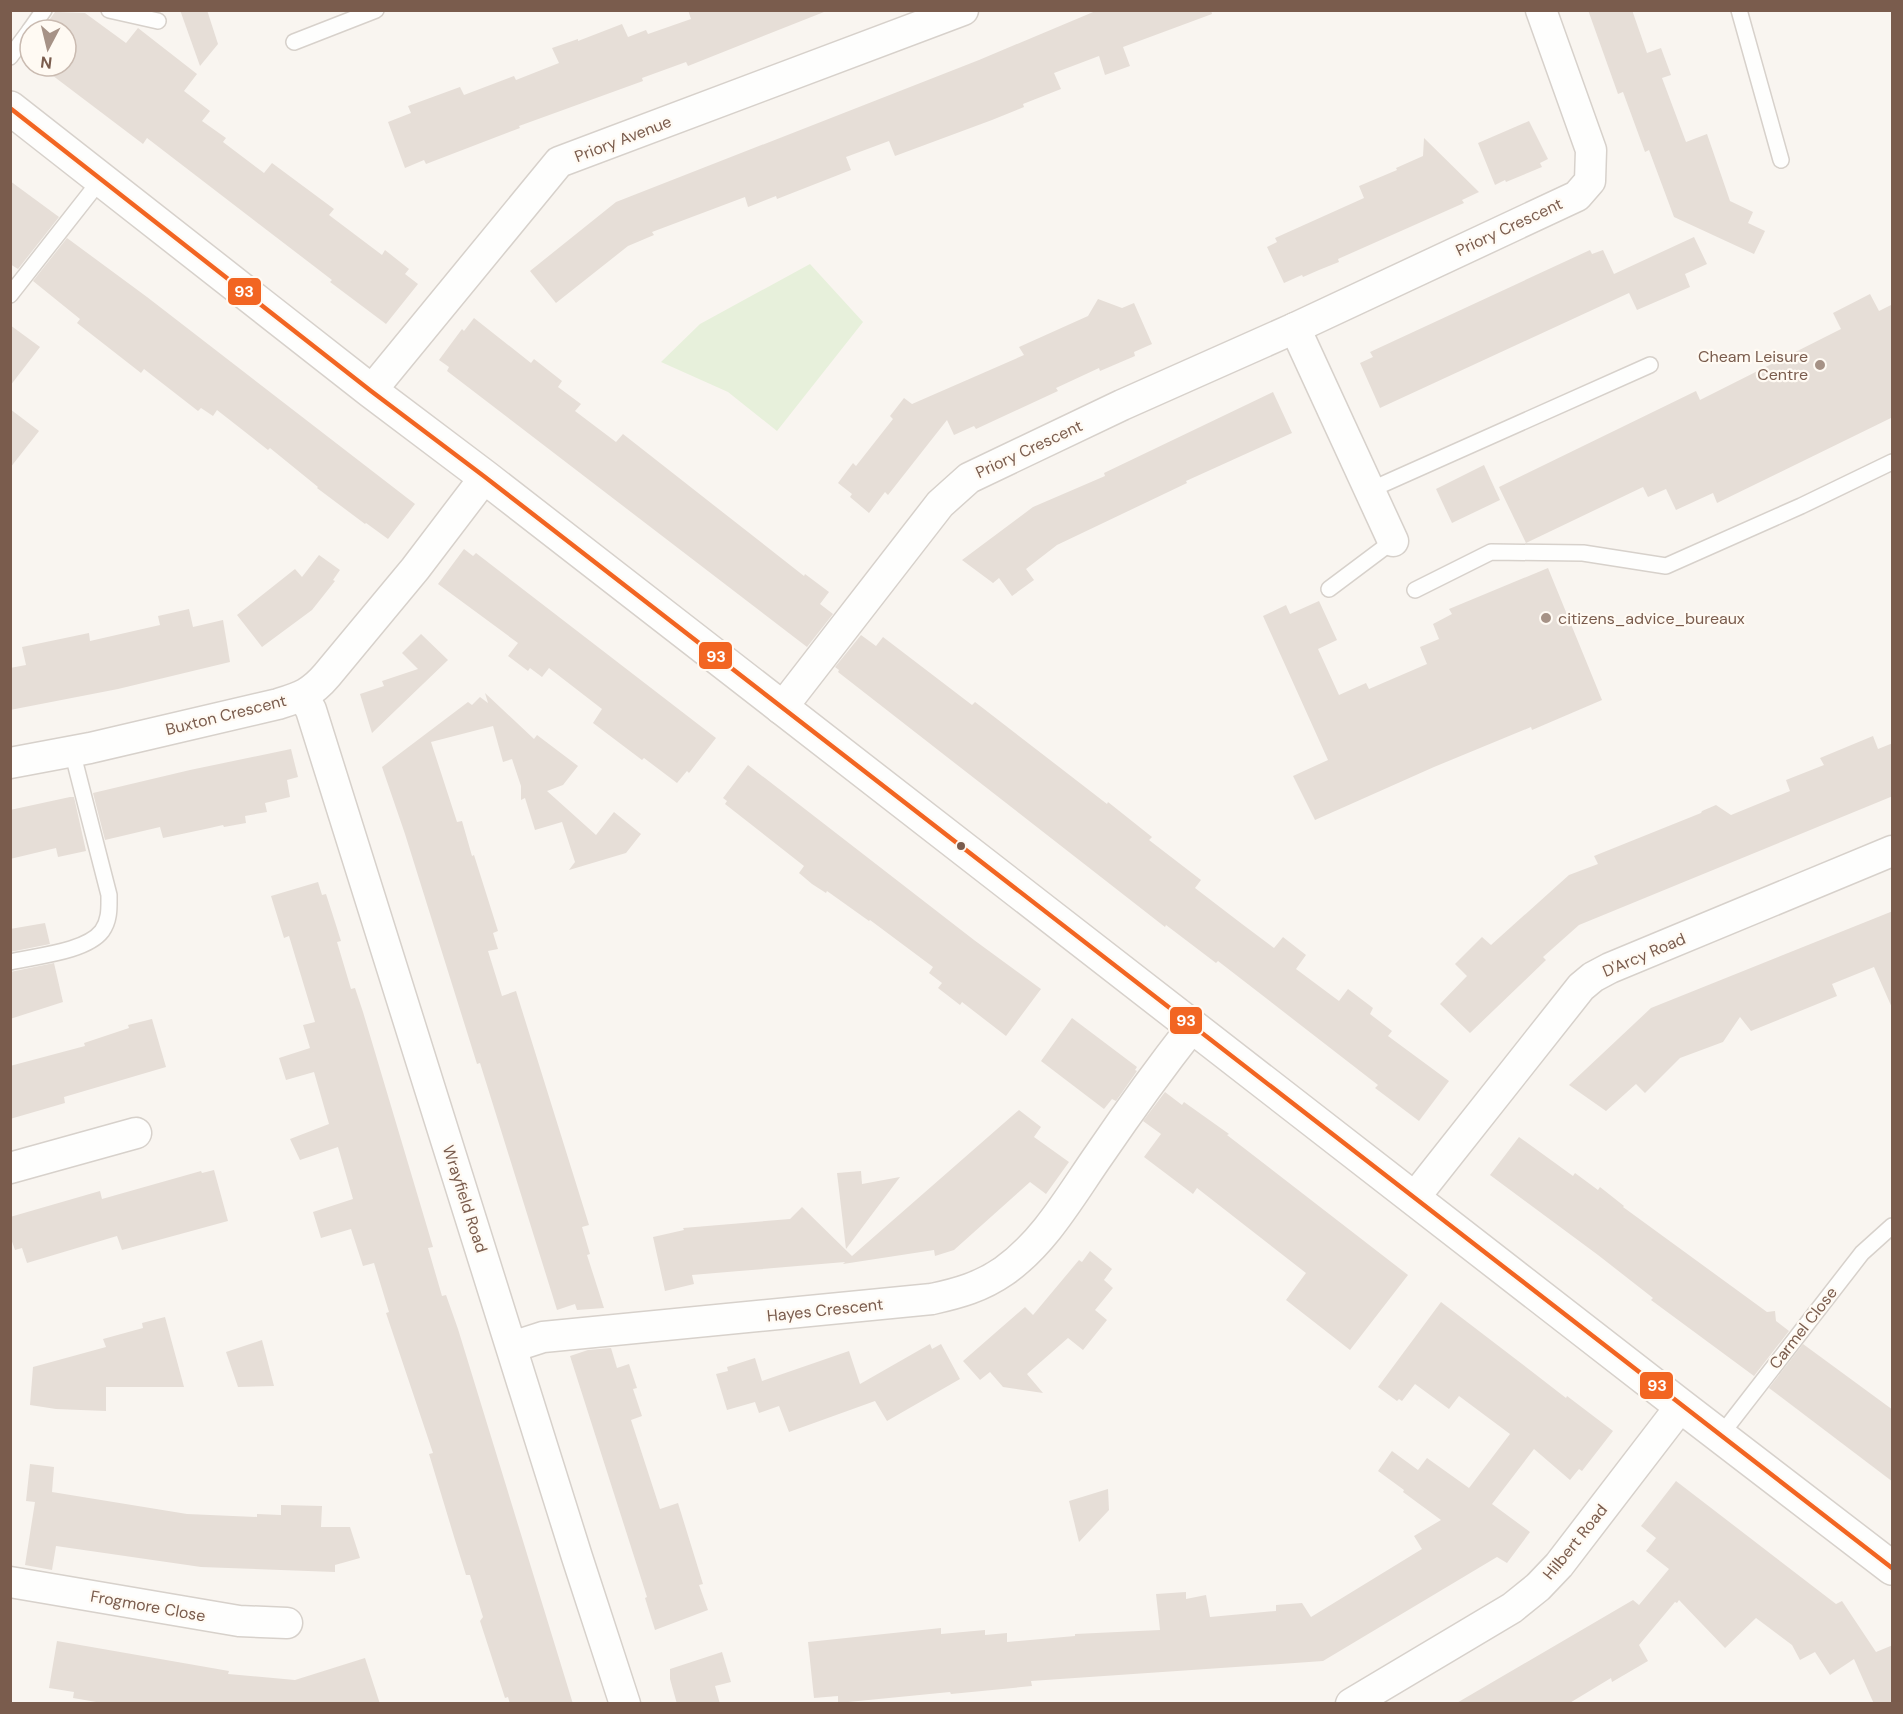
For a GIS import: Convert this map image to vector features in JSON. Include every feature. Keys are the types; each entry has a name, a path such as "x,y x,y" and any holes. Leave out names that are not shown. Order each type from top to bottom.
{"street":[{"name":"Priory Avenue","path":"371,391 560,162 963,10"},
{"name":"Priory Crescent","path":"781,708 940,504 969,478 1576,196 1590,181 1591,150 1541,10"},
{"path":"10,108 371,391 1893,1568"},
{"path":"1295,328 1393,541"},
{"name":"Buxton Crescent","path":"10,763 278,704 303,696 316,687 415,569 485,477"},
{"name":"Wrayfield Road","path":"303,696 311,710 625,1704"},
{"name":"D'Arcy Road","path":"1414,1198 1581,987 1593,977 1893,851"},
{"name":"Hayes Crescent","path":"512,1347 543,1337 932,1299 968,1291 1003,1271 1031,1247 1052,1222 1144,1089 1193,1026"},
{"path":"10,1168 136,1133"},
{"name":"Hilbert Road","path":"1351,1704 1512,1608 1538,1587 1558,1565 1681,1406"},
{"name":"Frogmore Close","path":"10,1582 239,1621 287,1623"}],"lane":[{"path":"109,10 158,21"},
{"path":"294,42 376,10"},
{"path":"1739,10 1781,160"},
{"path":"10,295 102,178"},
{"path":"1370,490 1650,365"},
{"path":"1415,590 1491,552 1583,554 1666,566 1893,462"},
{"path":"1329,589 1393,541"},
{"path":"10,962 77,947 90,941 102,930 108,916 109,894 72,751"},
{"name":"Carmel Close","path":"1720,1436 1862,1253 1893,1226"}],"green space":[{"path":"810,264 863,322 777,431 728,392 661,362 700,324"}],"building":[{"path":"180,10 207,10 218,44 200,66"},
{"path":"688,10 823,10 824,12 688,66 686,62 642,78 643,81 519,126 520,128 426,164 424,160 405,168 388,122 411,113 408,106 460,87 464,95 514,76 516,80 559,63 552,48 578,39 578,41 622,24 628,37 646,30 648,34 691,19"},
{"path":"1098,10 1211,10 1212,14 1123,47 1130,66 1105,75 1099,56 1054,73 1061,89 1023,104 1024,107 992,120 895,156 889,141 846,157 851,170 777,199 776,196 748,207 745,197 652,232 654,235 628,246 556,303 530,271 616,202 979,60"},
{"path":"1588,10 1632,10 1647,53 1661,48 1671,75 1662,78 1686,142 1707,134 1730,201 1753,212 1748,223 1765,231 1754,254 1674,217 1649,150 1645,152 1623,92 1618,94"},
{"path":"55,12 85,13 126,43 138,28 197,74 184,91 210,111 202,121 226,138 223,142 264,173 272,163 334,209 329,215 382,255 385,250 409,269 405,274 418,284 386,324 147,138 143,144 56,78 78,78 78,18 51,18"},
{"path":"1529,121 1548,159 1540,163 1542,167 1495,185 1478,143"},
{"path":"1424,138 1479,192 1462,200 1464,203 1338,259 1339,262 1284,283 1267,247 1277,242 1275,238 1364,198 1359,186 1423,156"},
{"path":"10,181 59,217 18,269 10,264"},
{"path":"1694,237 1707,264 1685,274 1690,287 1637,310 1629,293 1380,408 1360,363 1373,357 1370,352 1590,250 1592,254 1603,250 1614,274"},
{"path":"67,238 415,504 388,539 317,488 270,448 268,450 217,410 213,416 201,408 198,411 144,369 141,373 77,323 80,319 33,281"},
{"name":"Cheam Leisure Centre","path":"1870,294 1879,311 1893,304 1893,417 1717,503 1713,493 1676,510 1666,489 1648,497 1643,487 1526,543 1499,487 1696,391 1700,400 1841,329 1833,313"},
{"path":"1098,299 1122,308 1134,303 1152,344 1134,352 1135,356 1100,371 1099,368 1056,388 1058,391 976,429 974,426 954,435 947,420 888,495 885,492 869,513 850,497 852,494 838,483 853,463 856,466 893,419 890,416 904,398 912,404 1024,355 1019,347 1088,316"},
{"path":"474,318 531,363 534,359 562,381 558,387 581,404 575,411 616,442 623,434 804,576 805,574 829,592 820,604 833,614 807,647 447,371 449,367 439,360 462,329 464,331"},
{"path":"10,325 40,347 10,386"},
{"path":"1273,392 1292,433 1186,481 1187,483 1057,545 1026,569 1034,580 1012,596 999,578 993,583 962,560 1033,507 1105,476 1104,473"},
{"path":"10,409 39,431 10,468"},
{"path":"1484,465 1500,500 1452,523 1436,489"},
{"path":"464,549 473,556 476,553 716,738 689,773 687,771 677,783 593,723 602,709 549,668 542,677 530,668 528,671 508,656 518,643 438,584"},
{"path":"319,555 340,570 333,580 335,581 312,610 262,647 237,615 295,569 302,577"},
{"path":"1548,568 1602,700 1532,730 1531,727 1434,767 1315,820 1293,776 1328,760 1263,616 1286,605 1290,614 1319,601 1337,640 1318,649 1339,695 1366,683 1369,689 1427,664 1420,647 1439,639 1433,624 1452,614 1449,609"},
{"path":"189,609 193,627 223,620 230,662 118,689 10,710 10,668 26,665 22,647 89,633 90,641 160,625 158,616"},
{"path":"421,634 448,660 372,733 360,694 384,686 382,681 418,669 402,653"},
{"path":"861,635 876,646 883,637 972,705 975,702 1107,804 1108,802 1152,837 1149,840 1201,880 1195,888 1274,948 1283,937 1306,955 1296,969 1339,1001 1348,989 1373,1008 1370,1014 1392,1031 1388,1036 1449,1081 1419,1121 1375,1088 1378,1085 1218,961 1216,963 1166,925 1165,927 838,672 839,670 835,667"},
{"path":"485,693 534,739 537,735 578,766 563,785 547,791 596,835 614,812 641,834 626,853 569,870 575,862 562,822 535,830 525,798 521,800 521,786 512,759 503,762 493,726 431,742 457,822 462,821 498,931 493,933 498,949 488,951 502,996 516,991 589,1225 582,1227 590,1254 587,1255 604,1308 577,1310 575,1304 557,1310 480,1063 477,1064 382,767 468,702 472,705 480,697 488,703"},
{"path":"1873,736 1878,749 1893,743 1893,796 1579,925 1543,957 1546,960 1470,1033 1440,1004 1467,976 1455,964 1482,937 1491,945 1569,875 1598,864 1594,856 1716,805 1731,815 1790,791 1786,780 1824,765 1820,758"},
{"path":"291,749 298,777 287,780 290,797 265,803 267,812 245,816 246,823 224,827 223,825 163,838 160,827 105,840 93,793"},
{"path":"748,765 1041,989 1006,1036 962,1002 960,1005 938,988 942,983 929,973 933,967 870,920 827,891 826,893 812,884 799,873 804,866 725,804 727,801 723,798"},
{"path":"74,797 86,851 58,857 56,848 10,859 10,810"},
{"path":"318,882 322,895 326,894 341,941 337,942 351,989 355,988 363,1012 433,1247 428,1248 442,1296 446,1295 458,1329 573,1704 510,1704 508,1697 505,1698 480,1621 483,1617 470,1575 466,1575 429,1454 433,1453 386,1313 389,1312 374,1263 363,1266 351,1229 321,1238 313,1212 353,1199 338,1147 300,1160 290,1139 329,1124 314,1072 286,1080 279,1058 310,1048 303,1025 315,1022 289,936 284,938 271,896"},
{"path":"1893,911 1893,1010 1874,967 1832,984 1837,996 1751,1031 1740,1017 1723,1042 1680,1058 1645,1093 1636,1084 1606,1111 1569,1085 1651,1008"},
{"path":"45,923 50,944 10,952 10,929"},
{"path":"54,963 63,1002 10,1019 10,972"},
{"path":"1072,1018 1137,1067 1135,1070 1137,1071 1116,1101 1112,1099 1104,1109 1041,1061"},
{"path":"152,1019 166,1067 64,1097 65,1103 10,1119 10,1066 85,1046 84,1043 129,1028 128,1025"},
{"path":"1165,1092 1182,1105 1184,1102 1229,1134 1227,1135 1408,1275 1350,1350 1286,1300 1306,1273 1197,1188 1193,1194 1144,1157 1161,1134 1143,1121"},
{"path":"1019,1110 1041,1127 1034,1137 1069,1162 1046,1194 1030,1182 954,1250 935,1256 934,1250 843,1264 845,1262 692,1275 694,1284 665,1291 653,1237 684,1230 683,1228 790,1219 802,1207 852,1256"},
{"path":"1519,1137 1573,1176 1575,1173 1598,1190 1600,1187 1623,1207 1767,1312 1775,1311 1776,1321 1789,1331 1754,1376 1651,1300 1653,1298 1598,1255 1490,1175"},
{"path":"214,1170 228,1221 122,1250 117,1236 27,1263 22,1248 15,1250 10,1236 10,1217 100,1191 102,1199 201,1171 202,1173"},
{"path":"861,1171 862,1184 900,1177 846,1249 837,1173"},
{"path":"1090,1251 1112,1269 1104,1280 1113,1288 1095,1310 1107,1320 1083,1350 1068,1338 1027,1374 1043,1393 1003,1387 990,1372 980,1380 963,1361 1025,1307 1033,1315 1079,1260 1082,1262"},
{"path":"1441,1302 1566,1398 1567,1396 1613,1431 1582,1471 1579,1469 1570,1480 1534,1449 1492,1504 1530,1532 1507,1563 1497,1557 1323,1661 1031,1681 1032,1686 838,1703 838,1696 814,1698 808,1642 941,1628 941,1634 985,1630 985,1635 1007,1633 1007,1642 1075,1636 1075,1634 1160,1630 1156,1594 1186,1592 1186,1599 1206,1595 1210,1617 1276,1611 1276,1605 1302,1603 1311,1617 1422,1549 1414,1536 1441,1520 1378,1471 1392,1451 1418,1470 1427,1458 1469,1488 1510,1434 1459,1396 1449,1409 1415,1384 1402,1401 1399,1399 1397,1401 1378,1387"},
{"path":"165,1317 184,1387 106,1387 106,1411 56,1409 30,1405 33,1367 106,1347 103,1339 143,1328 142,1323"},
{"path":"262,1340 274,1386 238,1387 226,1352"},
{"path":"930,1344 932,1349 941,1344 960,1379 887,1421 875,1401 789,1432 779,1406 759,1413 755,1402 727,1410 716,1374 728,1371 727,1367 755,1358 762,1381 849,1351 860,1384"},
{"path":"1803,1344 1893,1410 1893,1482 1769,1388"},
{"path":"611,1348 617,1368 629,1364 637,1388 633,1389 642,1416 631,1420 660,1509 678,1503 703,1584 699,1585 708,1610 655,1630 645,1598 647,1597 570,1356 588,1350"},
{"path":"30,1464 54,1467 52,1492 187,1514 257,1517 257,1514 281,1515 281,1505 322,1506 321,1527 350,1527 360,1558 335,1565 335,1572 201,1567 56,1546 52,1570 25,1565 35,1502 26,1501"},
{"path":"1676,1481 1836,1604 1842,1601 1876,1652 1893,1645 1893,1704 1874,1704 1854,1659 1830,1675 1815,1652 1800,1660 1792,1645 1756,1618 1725,1648 1679,1600 1639,1645 1648,1661 1612,1682 1611,1678 1568,1704 1455,1704 1633,1600 1639,1605 1669,1569 1646,1551 1656,1538 1641,1526"},
{"path":"1108,1489 1109,1510 1079,1542 1069,1501"},
{"path":"57,1641 229,1671 228,1674 295,1680 365,1658 380,1704 108,1704 73,1698 74,1692 49,1688"},
{"path":"722,1652 731,1682 715,1686 720,1704 677,1704 670,1679 670,1669"}],"transit line":[{"name":"93","path":"10,108 371,391 1892,1568"}],"place":[{"name":"Cheam Leisure Centre","path":"1820,365"},
{"name":"citizens_advice_bureaux","path":"1546,618"}]}
